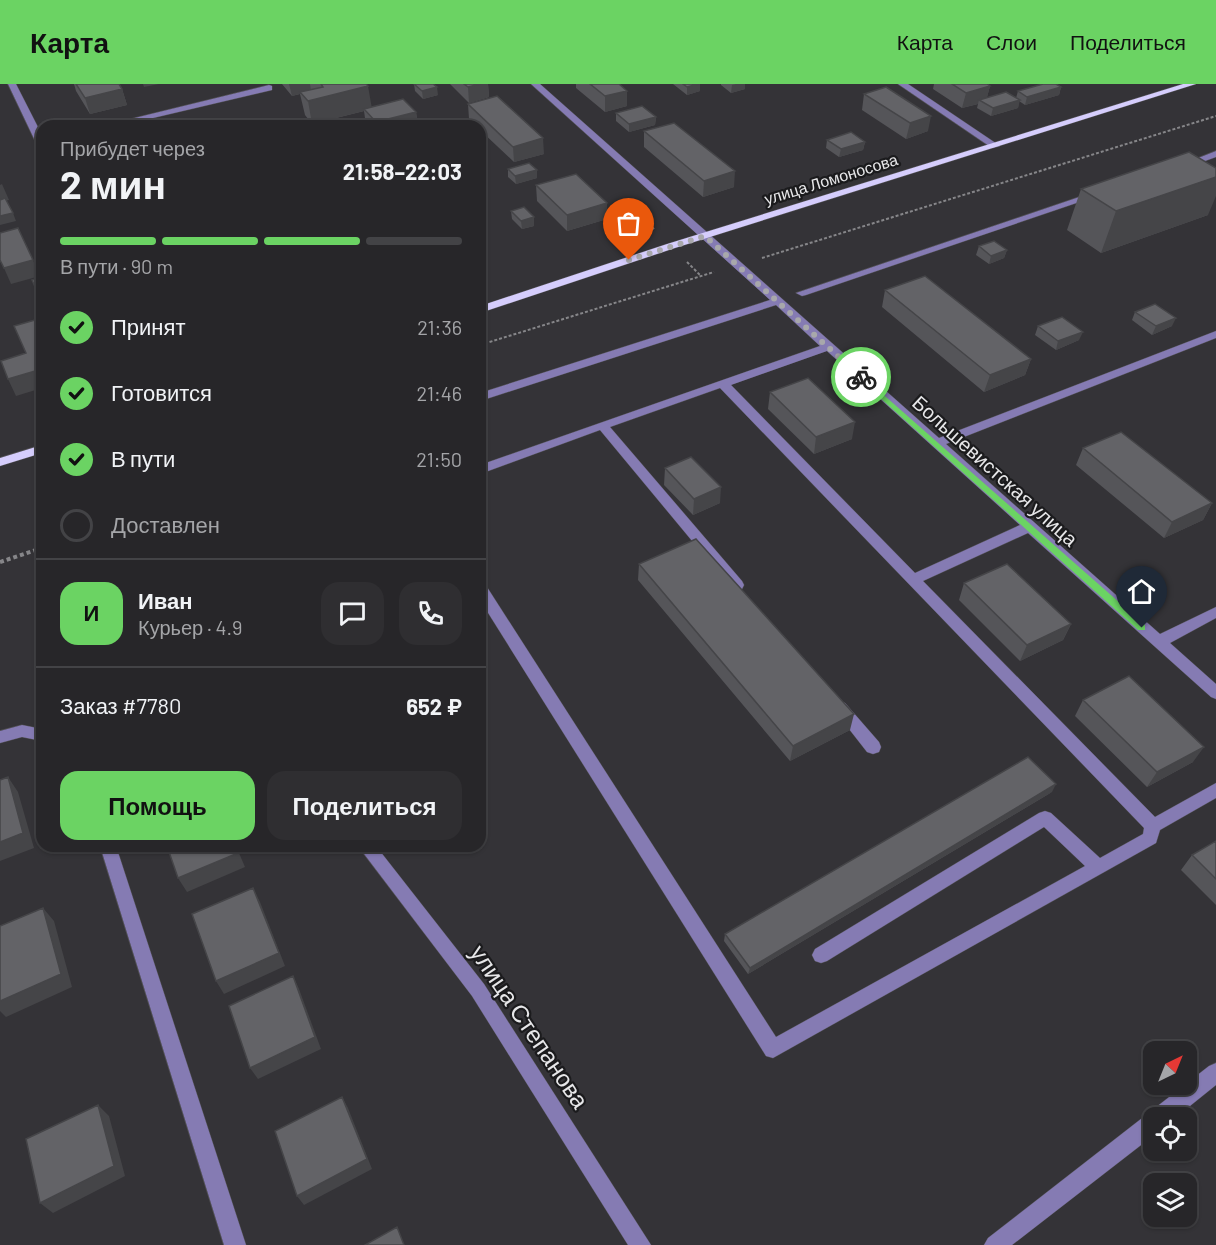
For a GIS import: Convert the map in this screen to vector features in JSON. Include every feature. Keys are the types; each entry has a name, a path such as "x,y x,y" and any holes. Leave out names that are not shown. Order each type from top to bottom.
{"main road":[{"name":"улица Ломоносова","path":"486,308 705,236 1192,84"},
{"path":"0,462 36,450"}],"street":[{"path":"12,84 36,133"},
{"name":"Большевистская улица","path":"535,84 1216,693"},
{"path":"902,84 995,146"},
{"path":"133,120 269,88"},
{"path":"1173,169 1216,154"},
{"path":"802,293 1108,191"},
{"path":"486,395 778,301"},
{"path":"935,444 1216,334"},
{"path":"486,469 602,425 828,347"},
{"path":"723,384 1153,826"},
{"path":"602,425 745,595"},
{"path":"912,580 1028,527"},
{"path":"486,597 773,1049 1149,838 1153,826 1216,789"},
{"path":"1158,642 1216,612"},
{"path":"828,693 873,747"},
{"path":"0,737 22,731 36,734"},
{"path":"821,955 1046,818 1098,867"},
{"path":"110,852 235,1245"},
{"name":"улица Степанова","path":"371,852 478,990 640,1245"},
{"path":"1173,1107 1216,1073"},
{"path":"995,1245 1143,1131"}],"path":[{"path":"486,343 1216,116"},
{"path":"0,562 36,550"}],"building":[{"path":"76,84 119,84 122,89 85,98"},
{"path":"321,84 366,84 368,86 308,101 300,92 323,87"},
{"path":"414,84 433,84 437,87 422,91"},
{"path":"464,84 480,84 468,87"},
{"path":"590,84 619,84 627,91 605,96"},
{"path":"952,84 987,84 990,86 966,93"},
{"path":"1043,84 1056,84 1061,87 1027,97 1018,91"},
{"path":"886,87 931,116 910,123 864,94"},
{"path":"1006,92 1020,100 993,108 979,100"},
{"path":"497,96 543,138 513,147 468,104"},
{"path":"403,99 416,112 384,120 374,120 364,109"},
{"path":"642,106 656,117 629,124 616,113"},
{"path":"674,123 735,171 704,181 644,131"},
{"path":"851,132 865,142 841,149 827,140"},
{"path":"1189,152 1216,168 1216,177 1116,211 1081,189"},
{"path":"529,163 537,170 515,176 508,169"},
{"path":"576,174 607,203 567,215 536,185"},
{"path":"5,198 13,213 0,216 0,200"},
{"path":"524,207 534,217 521,221 511,211"},
{"path":"18,228 33,260 4,268 0,260 0,233"},
{"path":"994,241 1007,250 991,256 979,246"},
{"path":"925,276 1031,359 990,375 885,290"},
{"path":"1155,304 1176,318 1156,326 1135,312"},
{"path":"1062,317 1083,332 1058,341 1038,326"},
{"path":"36,320 36,371 8,379 1,361 26,353 14,326"},
{"path":"808,378 855,422 816,437 770,392"},
{"path":"1121,432 1212,503 1172,522 1083,448"},
{"path":"691,457 721,487 694,499 665,468"},
{"path":"696,539 854,714 793,746 639,564"},
{"path":"1007,564 1071,624 1027,645 964,583"},
{"path":"1129,676 1204,747 1157,772 1083,700"},
{"path":"1028,757 1056,784 750,968 725,934"},
{"path":"8,777 23,833 0,842 0,780"},
{"path":"1216,841 1216,879 1192,855"},
{"path":"169,852 238,853 178,878"},
{"path":"253,888 279,953 216,981 192,914"},
{"path":"43,908 61,974 0,1001 0,926"},
{"path":"293,976 315,1037 250,1068 229,1006"},
{"path":"342,1097 367,1159 297,1196 275,1131"},
{"path":"98,1105 114,1166 40,1203 26,1139"},
{"path":"397,1227 404,1245 365,1245"}],"way so far":[{"path":"629,260 705,236 861,377"}],"route":[{"path":"861,377 1142,628"}]}
